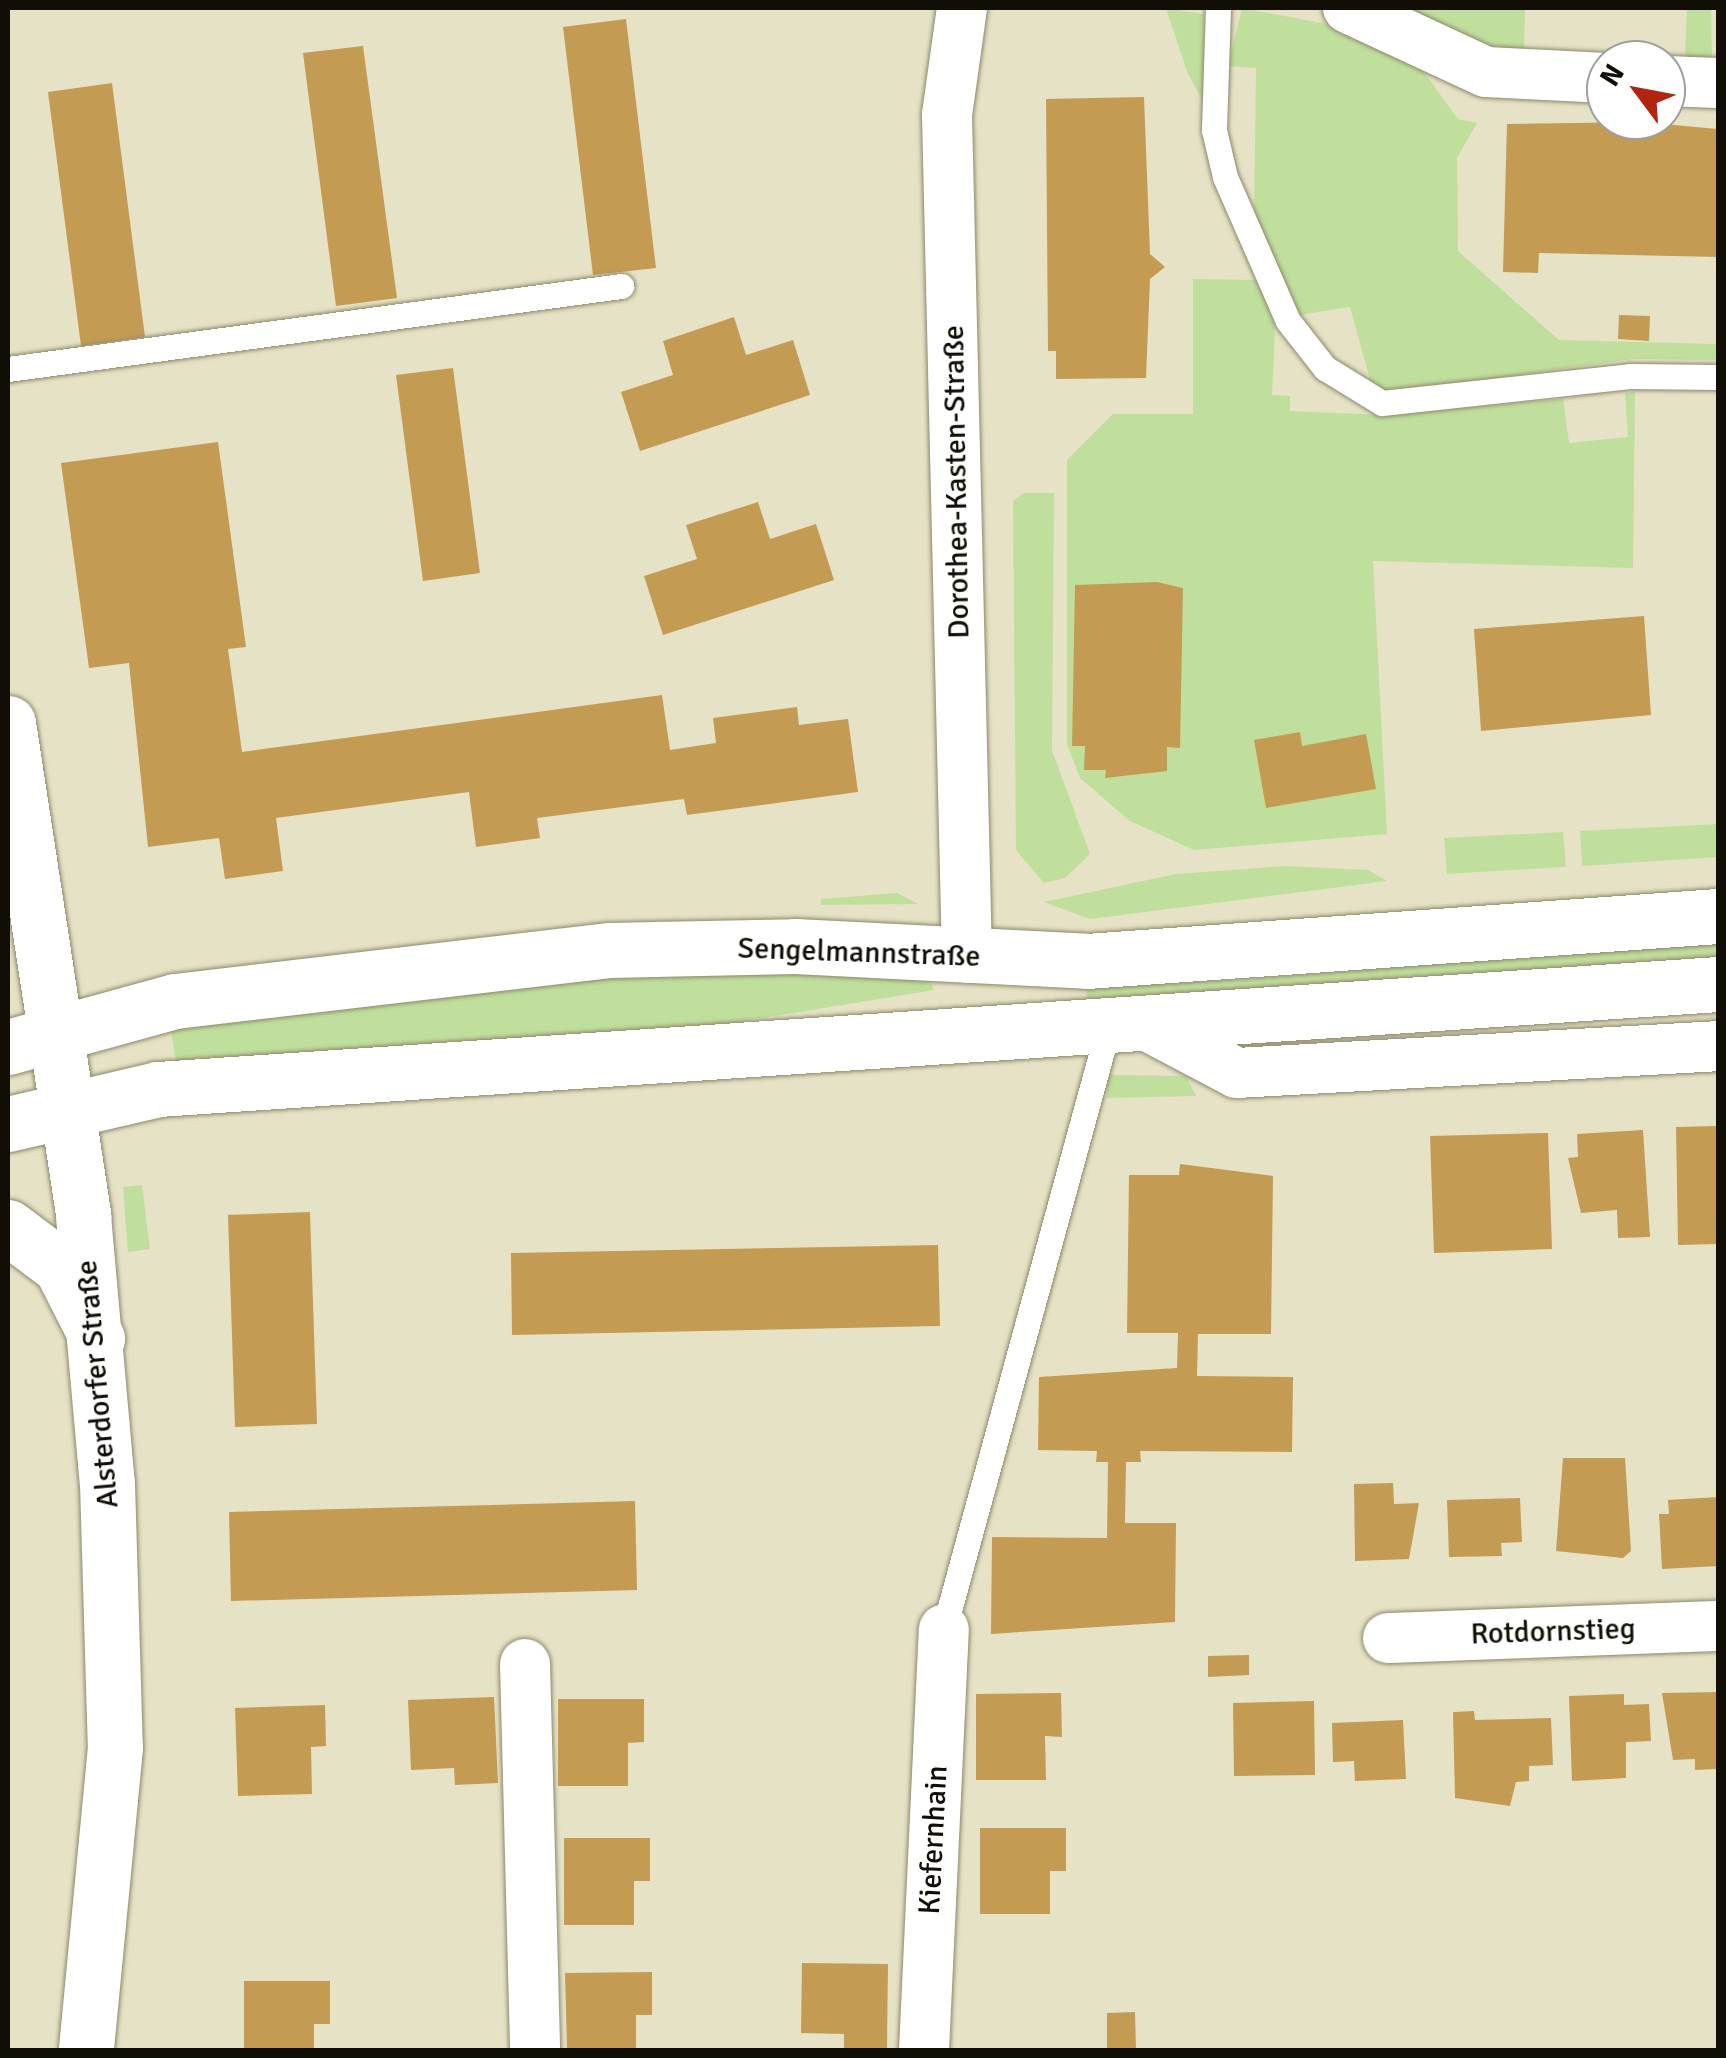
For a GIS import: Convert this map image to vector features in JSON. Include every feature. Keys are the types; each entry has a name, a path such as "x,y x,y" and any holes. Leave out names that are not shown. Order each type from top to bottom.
{"main road":[{"name":"Alsterdorfer Straße","path":"8,723 31,1041 66,1110 97,1338 116,1700 86,2050"},
{"name":"Sengelmannstraße","path":"31,1041 175,1001 610,950 795,946 967,958 1105,960 1718,916"},
{"path":"921,1038 958,988 967,958"},
{"path":"8,1124 158,1089 1718,984"},
{"path":"8,1227 60,1267 97,1338"}],"street":[{"name":"Dorothea-Kasten-Straße","path":"962,8 947,115 967,958"},
{"path":"1348,8 1486,72 1586,77"},
{"path":"1686,82 1718,83"},
{"path":"1126,1024 1237,1074 1718,1046"},
{"name":"Rotdornstieg","path":"1388,1638 1718,1626"},
{"name":"Kiefernhain","path":"924,2050 944,1630"},
{"path":"525,1664 535,2050"}],"lane":[{"path":"1218,8 1214,130 1225,176 1288,322 1325,368 1382,403 1630,376 1718,377"},
{"path":"8,370 621,286"},
{"path":"944,1630 1126,1024"}],"green space":[{"path":"1166,8 1204,14 1205,105 1188,74"},
{"path":"1242,8 1368,32 1413,57 1458,119 1477,123 1457,158 1458,251 1559,340 1718,344 1718,360 1632,359 1382,394 1372,387 1350,307 1299,315 1254,221 1256,68 1228,66"},
{"path":"1399,8 1525,8 1524,50 1488,48"},
{"path":"1687,8 1711,8 1712,60 1686,58"},
{"path":"1193,279 1263,280 1275,328 1272,395 1290,396 1290,411 1384,415 1563,399 1569,443 1628,437 1625,393 1635,392 1633,568 1373,561 1387,834 1194,850 1130,821 1080,778 1067,744 1067,460 1113,414 1193,414"},
{"path":"1024,493 1054,493 1052,750 1090,854 1065,878 1044,883 1016,850 1013,501"},
{"path":"1718,824 1718,857 1582,866 1580,831"},
{"path":"1563,832 1566,867 1447,874 1444,838"},
{"path":"1285,866 1368,870 1387,881 1090,919 1044,902 1176,874"},
{"path":"897,893 918,904 821,905 821,899"},
{"path":"1718,940 1718,960 1087,1003 1086,983 1240,980"},
{"path":"794,970 928,977 934,990 726,1024 176,1063 171,1030 613,973"},
{"path":"1108,1075 1186,1076 1196,1096 1107,1098"},
{"path":"142,1185 150,1249 128,1252 123,1187"}],"building":[{"path":"626,19 656,268 593,275 563,27"},
{"path":"363,46 397,298 336,306 303,53"},
{"path":"112,83 145,337 81,346 48,92"},
{"path":"1144,97 1150,254 1165,267 1150,279 1146,378 1056,379 1056,351 1048,351 1046,99"},
{"path":"1586,123 1586,140 1686,140 1686,126 1718,129 1718,257 1539,253 1538,273 1503,272 1507,124"},
{"path":"1619,315 1650,316 1649,341 1618,339"},
{"path":"734,317 746,355 793,340 810,395 640,451 621,392 673,375 663,341"},
{"path":"453,368 480,573 423,581 396,375"},
{"path":"218,442 246,647 228,649 242,752 662,695 670,750 716,743 713,718 797,707 799,725 848,719 858,792 687,815 684,799 537,818 540,838 476,847 469,792 276,818 283,871 225,879 219,838 148,847 129,663 89,668 61,463"},
{"path":"758,502 770,539 816,524 834,580 663,635 644,576 697,559 686,525"},
{"path":"1157,582 1183,588 1180,748 1167,747 1167,771 1105,778 1106,770 1084,770 1085,746 1072,746 1075,585"},
{"path":"1644,616 1651,715 1481,731 1474,629"},
{"path":"1300,732 1302,746 1366,734 1376,789 1266,808 1254,740"},
{"path":"1718,1126 1718,1244 1678,1245 1676,1127"},
{"path":"1643,1130 1650,1237 1618,1238 1617,1210 1581,1213 1568,1158 1578,1157 1577,1134"},
{"path":"1548,1133 1552,1249 1434,1253 1430,1136"},
{"path":"1180,1164 1273,1176 1271,1334 1198,1334 1197,1376 1293,1377 1292,1452 1140,1451 1141,1462 1126,1462 1125,1523 1176,1523 1175,1622 991,1634 992,1537 1107,1538 1108,1462 1096,1462 1097,1451 1038,1450 1039,1377 1177,1368 1178,1333 1127,1333 1129,1175 1179,1175"},
{"path":"310,1212 317,1424 235,1427 228,1215"},
{"path":"938,1245 940,1326 512,1335 511,1253"},
{"path":"1563,1458 1625,1458 1631,1551 1623,1558 1556,1551"},
{"path":"1393,1483 1394,1504 1419,1503 1409,1559 1355,1561 1354,1484"},
{"path":"1718,1497 1718,1566 1662,1569 1659,1514 1669,1514 1668,1500"},
{"path":"1520,1498 1522,1542 1501,1543 1502,1556 1449,1557 1447,1500"},
{"path":"635,1501 637,1590 231,1601 229,1512"},
{"path":"1249,1655 1249,1675 1208,1677 1208,1656"},
{"path":"1718,1692 1718,1769 1695,1770 1695,1759 1673,1760 1662,1693"},
{"path":"1061,1693 1062,1737 1045,1736 1046,1780 976,1780 976,1694"},
{"path":"1624,1694 1624,1705 1649,1704 1651,1741 1626,1742 1626,1778 1572,1781 1569,1696"},
{"path":"494,1697 498,1783 455,1785 454,1768 411,1770 408,1700"},
{"path":"558,1699 644,1699 644,1742 628,1743 628,1786 558,1786"},
{"path":"1314,1701 1315,1775 1234,1776 1233,1703"},
{"path":"325,1705 326,1746 311,1747 312,1794 238,1796 235,1708"},
{"path":"1474,1711 1475,1720 1551,1718 1553,1765 1529,1766 1529,1781 1516,1782 1510,1806 1455,1798 1453,1712"},
{"path":"1403,1720 1406,1779 1355,1781 1354,1761 1333,1762 1332,1723"},
{"path":"980,1828 1066,1828 1066,1871 1050,1871 1050,1914 980,1914"},
{"path":"564,1838 650,1838 650,1881 634,1881 634,1925 564,1925"},
{"path":"802,1963 888,1964 887,2050 844,2049 844,2034 801,2033"},
{"path":"652,1972 652,2015 636,2015 636,2050 567,2050 565,1973"},
{"path":"244,1981 330,1981 330,2024 314,2024 314,2050 244,2050"},
{"path":"1135,2012 1136,2050 1107,2050 1107,2013"}]}
